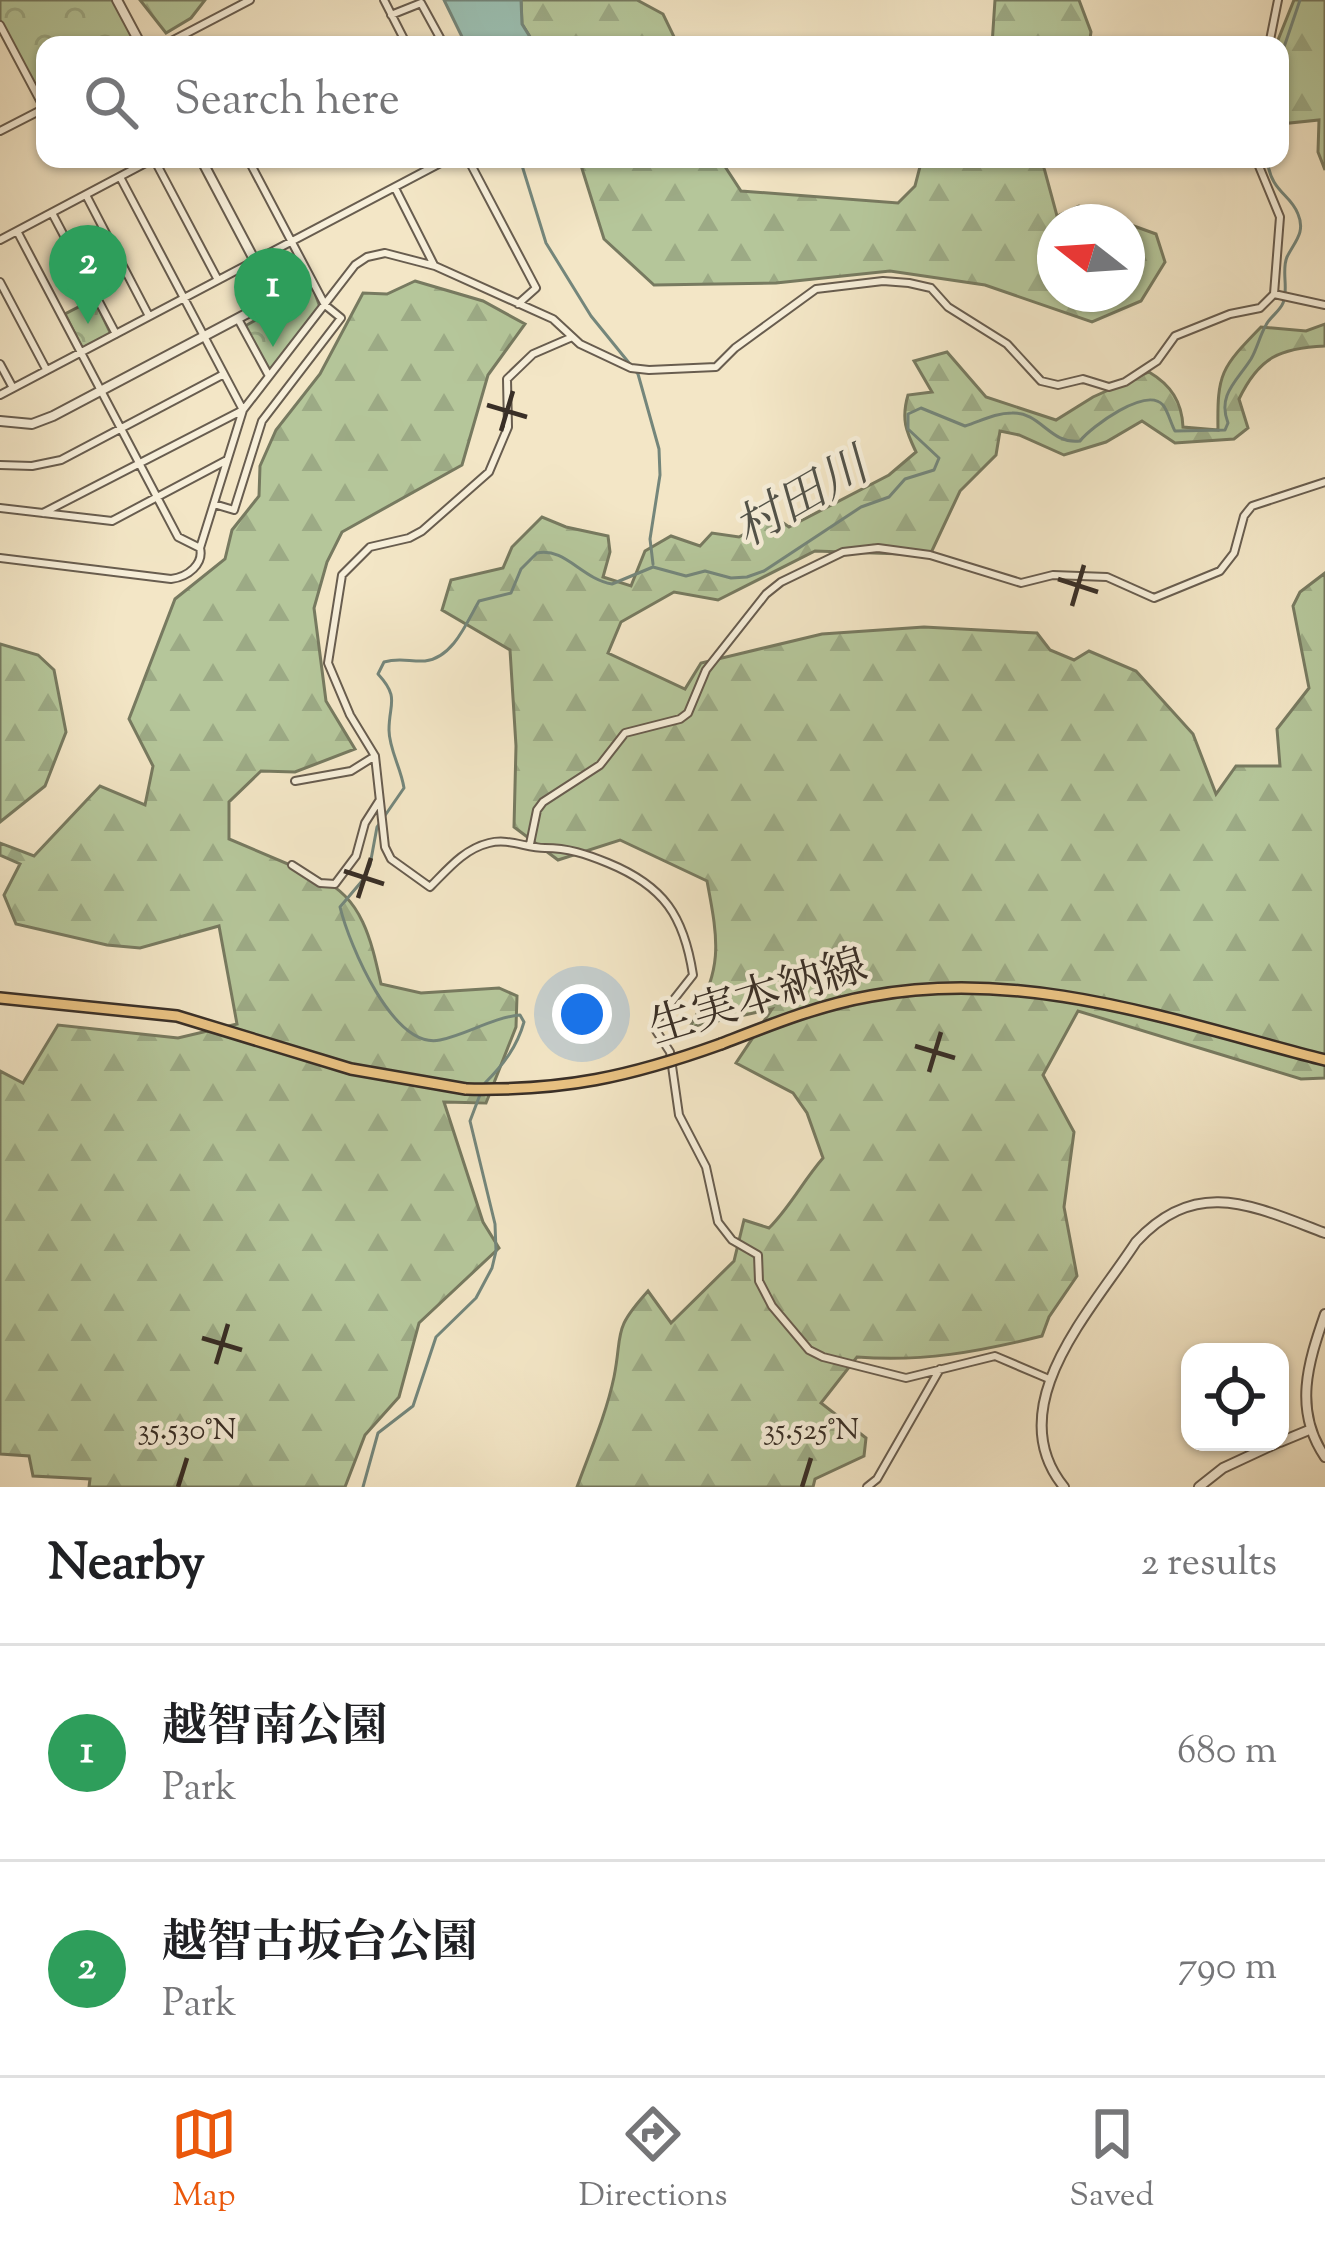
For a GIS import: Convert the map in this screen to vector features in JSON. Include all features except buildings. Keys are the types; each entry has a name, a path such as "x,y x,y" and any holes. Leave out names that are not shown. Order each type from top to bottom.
{"main road":[{"name":"生実本納線","path":"0,998 177,1016 351,1069 466,1089 533,1089 596,1082 807,1012 872,995 945,987 1002,987 1117,1006 1325,1060"}],"street":[{"path":"117,0 136,36"},
{"path":"181,36 250,0"},
{"path":"384,0 402,36"},
{"path":"1270,36 1278,0"},
{"path":"391,15 421,3 439,36"},
{"path":"0,25 36,93"},
{"path":"0,131 36,112"},
{"path":"0,240 137,168"},
{"path":"159,168 218,280"},
{"path":"0,421 43,421 265,304 270,293 206,168"},
{"path":"214,503 234,510 262,421 340,318 326,305 253,168"},
{"path":"0,395 432,168"},
{"path":"473,168 536,288 518,304"},
{"path":"200,548 243,410 355,265 368,256 385,253 435,266 553,319 570,338 635,369 716,367 816,290 883,281 931,288 949,308 1007,344 1041,380 1058,385 1083,379 1109,387 1150,366 1175,337 1231,314 1261,308 1274,294 1280,217 1260,168"},
{"path":"120,177 243,410"},
{"path":"395,188 435,266"},
{"path":"86,195 149,316"},
{"path":"52,213 116,334"},
{"path":"0,558 171,579 188,574 203,550 178,537 17,231"},
{"path":"0,282 47,370"},
{"path":"1274,294 1325,305"},
{"path":"238,319 268,376"},
{"path":"570,338 533,354 507,380 508,427 489,472 477,485 422,531 370,547 342,575 328,663 350,715 375,756 382,825 391,859 430,887 462,855 487,843 574,850 629,872 658,890 685,936 692,975 653,1026 670,1052 679,1115 706,1167 715,1214 732,1240 758,1255 759,1281 772,1306 809,1350 823,1357 906,1378 995,1356 1049,1379"},
{"path":"0,364 13,388"},
{"path":"0,465 49,464 224,374"},
{"path":"43,513 243,410"},
{"path":"0,508 112,520 227,460"},
{"path":"530,845 543,802 600,765 625,734 688,713 706,670 766,595 781,582 843,552 878,548 930,555 1021,584 1053,575 1107,577 1154,598 1220,571 1234,553 1244,515 1252,506 1325,482"},
{"path":"295,781 351,771 375,756"},
{"path":"292,865 320,883 334,884 356,856 365,823 381,800"},
{"path":"1064,1487 1042,1445 1039,1411 1049,1379 1136,1242 1168,1215 1199,1202 1234,1202 1325,1233"},
{"path":"1325,1314 1305,1377 1310,1430 1325,1457"},
{"path":"867,1487 877,1479 941,1368"},
{"path":"1289,1438 1310,1430"},
{"path":"1199,1487 1223,1468 1260,1451"}],"green space":[{"path":"0,0 114,0 132,36 36,36 36,90 0,20"},
{"path":"140,0 205,0 191,18 166,33"},
{"path":"521,0 637,0 663,14 674,36 529,36 522,24"},
{"path":"995,0 1079,0 1091,32 1090,36 993,36"},
{"path":"1294,0 1325,0 1325,170 1318,152 1319,120 1289,123 1289,36 1280,36"},
{"path":"582,168 726,168 741,191 898,203 915,186 920,168 1044,168 1054,204 1037,204 1037,303 985,285 890,271 776,283 654,285 604,239"},
{"path":"1145,230 1156,234 1165,262 1145,294"},
{"path":"415,281 483,301 525,324 488,375 462,465 342,532 327,562 314,608 326,701 355,749 295,772 261,771 229,802 229,839 322,880 347,898 364,924 381,984 421,993 499,988 517,996 516,1027 486,1103 444,1102 483,1222 499,1248 419,1323 399,1397 365,1435 345,1487 89,1487 90,1479 33,1476 29,1456 0,1454 0,1071 23,1083 58,1025 178,1038 237,1024 219,926 140,948 16,924 4,895 20,864 0,855 0,843 34,856 100,786 145,805 153,766 129,719 175,599 225,559 232,530 259,496 260,466 276,430 320,374 363,293 387,294"},
{"path":"313,288 320,307 272,369 268,368 245,326"},
{"path":"94,299 111,334 83,350 65,314"},
{"path":"1063,312 1115,312 1092,322"},
{"path":"1325,324 1325,346 1283,353 1255,373 1239,399 1248,428 1234,439 1175,443 1142,421 1106,442 1064,455 1000,431 996,455 960,491 930,555 815,551 718,600 674,592 621,622 608,653 685,689 701,663 822,634 924,627 1037,633 1050,650 1074,660 1089,651 1136,671 1193,734 1216,794 1236,766 1280,766 1277,729 1309,688 1293,606 1300,592 1325,573 1325,1078 1301,1079 1078,1011 1043,1075 1074,1132 1064,1207 1077,1276 1042,1336 950,1354 857,1357 821,1403 866,1438 864,1456 815,1479 813,1487 577,1487 611,1391 621,1332 637,1304 648,1291 671,1323 734,1261 744,1220 769,1228 823,1158 807,1113 793,1093 736,1063 772,1009 690,1027 708,989 715,956 707,881 620,840 558,860 514,827 516,746 510,650 442,610 451,580 503,568 512,547 542,517 608,536 610,552 603,577 631,586 645,551 671,536 700,546 712,533 739,537 775,517 789,527 889,475 916,452 906,425 908,395 932,392 914,361 947,352 986,397 1056,420 1149,372 1174,395 1183,427 1218,430 1224,372 1261,327 1306,331"},
{"path":"0,644 38,655 54,670 66,732 45,786 0,822"}],"water":[{"path":"444,0 521,0 522,24 529,36 462,36"}],"waterway":[{"name":"村田川","path":"1288,36 1300,0"},
{"path":"523,168 546,243 591,316 638,374 659,449 650,539 653,564"},
{"name":"村田川","path":"485,1083 517,1040 524,1022 520,1015 440,1040 423,1039 406,1029 363,968 340,907 362,881 377,827 404,788 390,737 391,695 378,674 384,662 425,661 444,653 479,601 511,593 521,569 537,553 556,555 612,584 653,567 686,576 705,571 731,578 764,571 861,507 889,497 905,479 934,470 939,458 908,429 908,414 921,408 965,426 1000,414 1022,414 1061,438 1080,441 1132,404 1155,401 1163,405 1175,431 1225,430 1227,396 1283,303 1285,262 1300,232 1295,207 1276,186 1269,168"},
{"name":"村田川","path":"363,1487 378,1433 413,1406 436,1337 476,1298 492,1268 495,1224 470,1121 481,1092"}],"place":[{"name":"越智古坂台公園","path":"88,324"},
{"name":"越智南公園","path":"273,347"}]}
